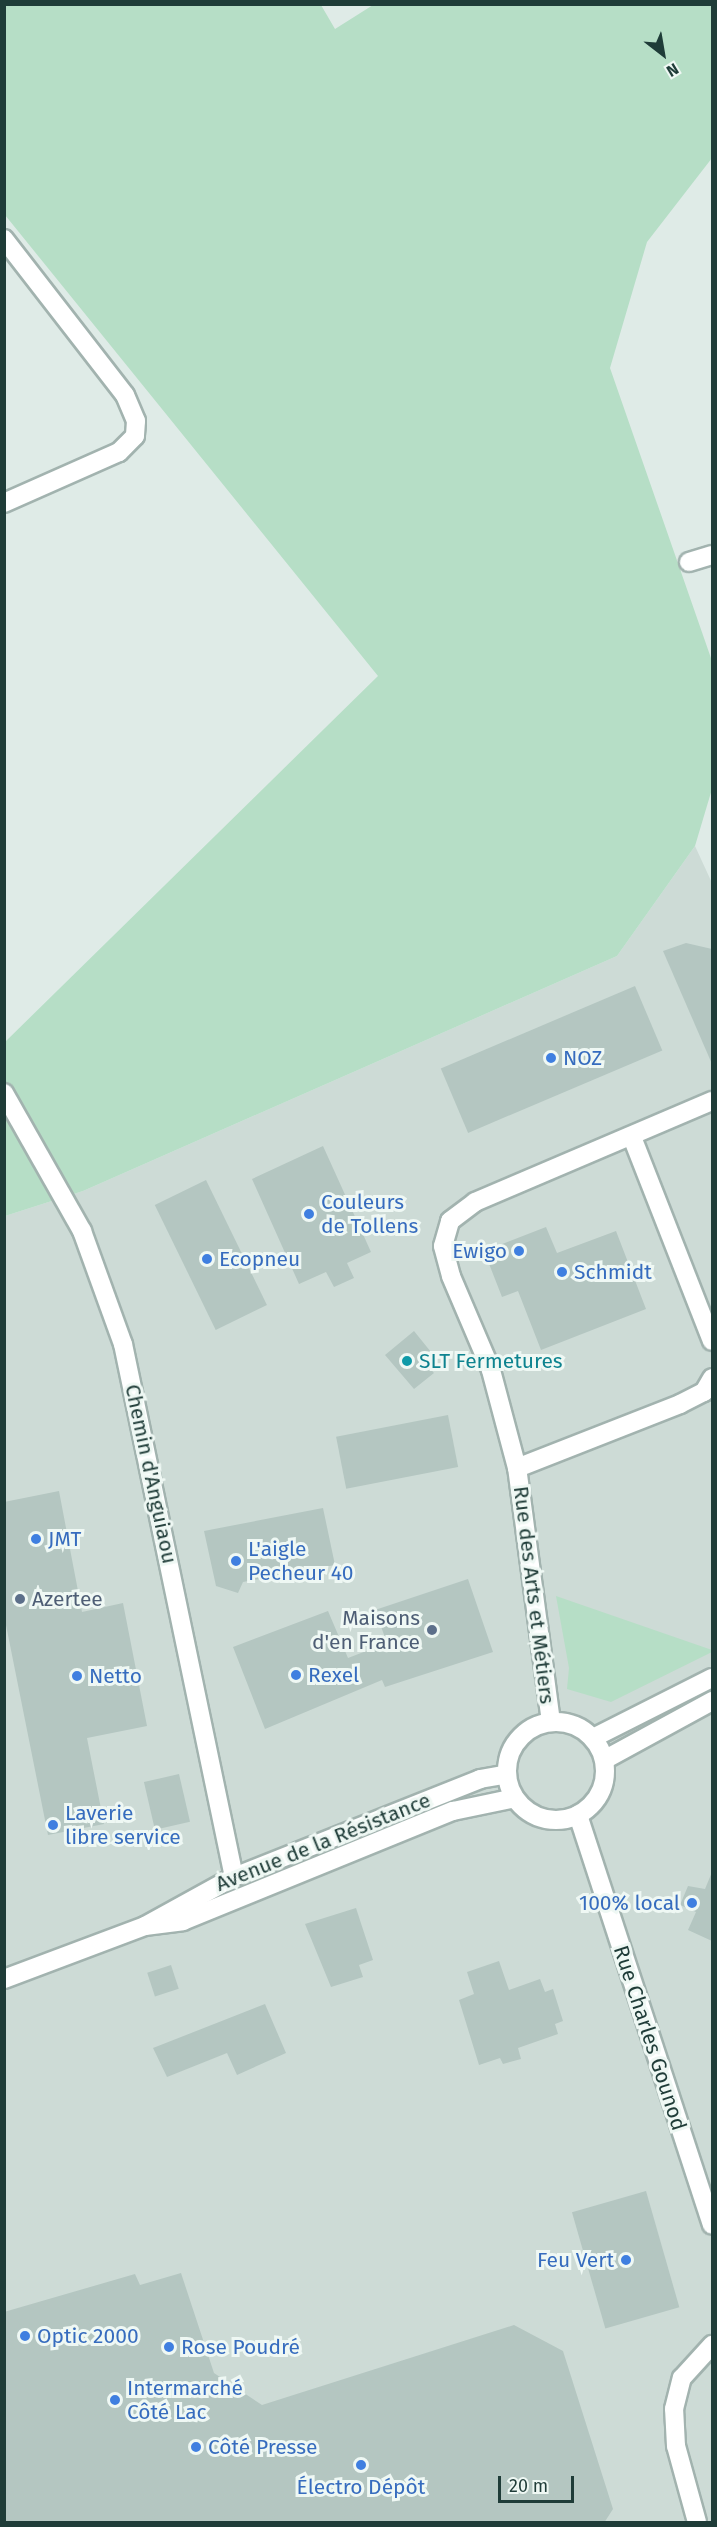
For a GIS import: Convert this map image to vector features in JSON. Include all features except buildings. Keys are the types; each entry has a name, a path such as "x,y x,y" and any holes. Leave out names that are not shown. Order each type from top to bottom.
{"street":[{"path":"4,239 125,394 136,421 135,436 119,452 4,503"},
{"path":"689,562 712,555"},
{"name":"Chemin d'Anguiaou","path":"4,1093 82,1231 123,1344 234,1877"},
{"name":"Rue des Arts et Métiers","path":"551,1722 518,1468 491,1370 451,1276 443,1246 450,1221 475,1202 712,1101"},
{"path":"632,1137 712,1341"},
{"name":"Rue des Arts et Métiers","path":"518,1468 680,1404 704,1392 712,1378"},
{"path":"593,1738 712,1678"},
{"path":"604,1760 712,1701"},
{"path":"551,1722 574,1726 593,1738 604,1760 600,1792 578,1815 550,1820 515,1798 507,1774 508,1759 524,1734 551,1722"},
{"name":"Avenue de la Résistance","path":"145,1926 172,1906 234,1877 480,1779 507,1774"},
{"name":"Avenue de la Résistance","path":"4,1979 145,1926 183,1921 453,1811 515,1798"},
{"name":"Rue Charles Gounod","path":"578,1815 712,2225"},
{"path":"697,2523 676,2446 674,2409 682,2378 712,2345"}],"shaded area":[{"path":"695,846 712,883 712,2522 5,2522 5,1216 83,1191 617,956"}],"green space":[{"path":"5,5 321,5 335,29 373,5 712,5 712,158 647,242 610,368 712,661 712,789 695,846 617,956 83,1191 5,1216 5,1042 378,676 5,215"},
{"path":"556,1596 712,1650 712,1652 611,1702 567,1689 569,1668"}],"place":[{"name":"NOZ","path":"551,1058"},
{"name":"Couleurs de Tollens","path":"309,1214"},
{"name":"Ewigo","path":"519,1251"},
{"name":"Ecopneu","path":"207,1259"},
{"name":"Schmidt","path":"562,1272"},
{"name":"SLT Fermetures","path":"407,1361"},
{"name":"JMT","path":"36,1539"},
{"name":"L'aigle Pecheur 40","path":"236,1561"},
{"name":"Azertee","path":"20,1599"},
{"name":"Maisons d'en France","path":"432,1630"},
{"name":"Rexel","path":"296,1675"},
{"name":"Netto","path":"77,1676"},
{"name":"Laverie libre service","path":"53,1825"},
{"name":"100% local","path":"692,1903"},
{"name":"Feu Vert","path":"626,2260"},
{"name":"Optic 2000","path":"25,2336"},
{"name":"Rose Poudré","path":"169,2347"},
{"name":"Intermarché Côté Lac","path":"115,2400"},
{"name":"Côté Presse","path":"196,2447"},
{"name":"Électro Dépôt","path":"361,2465"}]}
